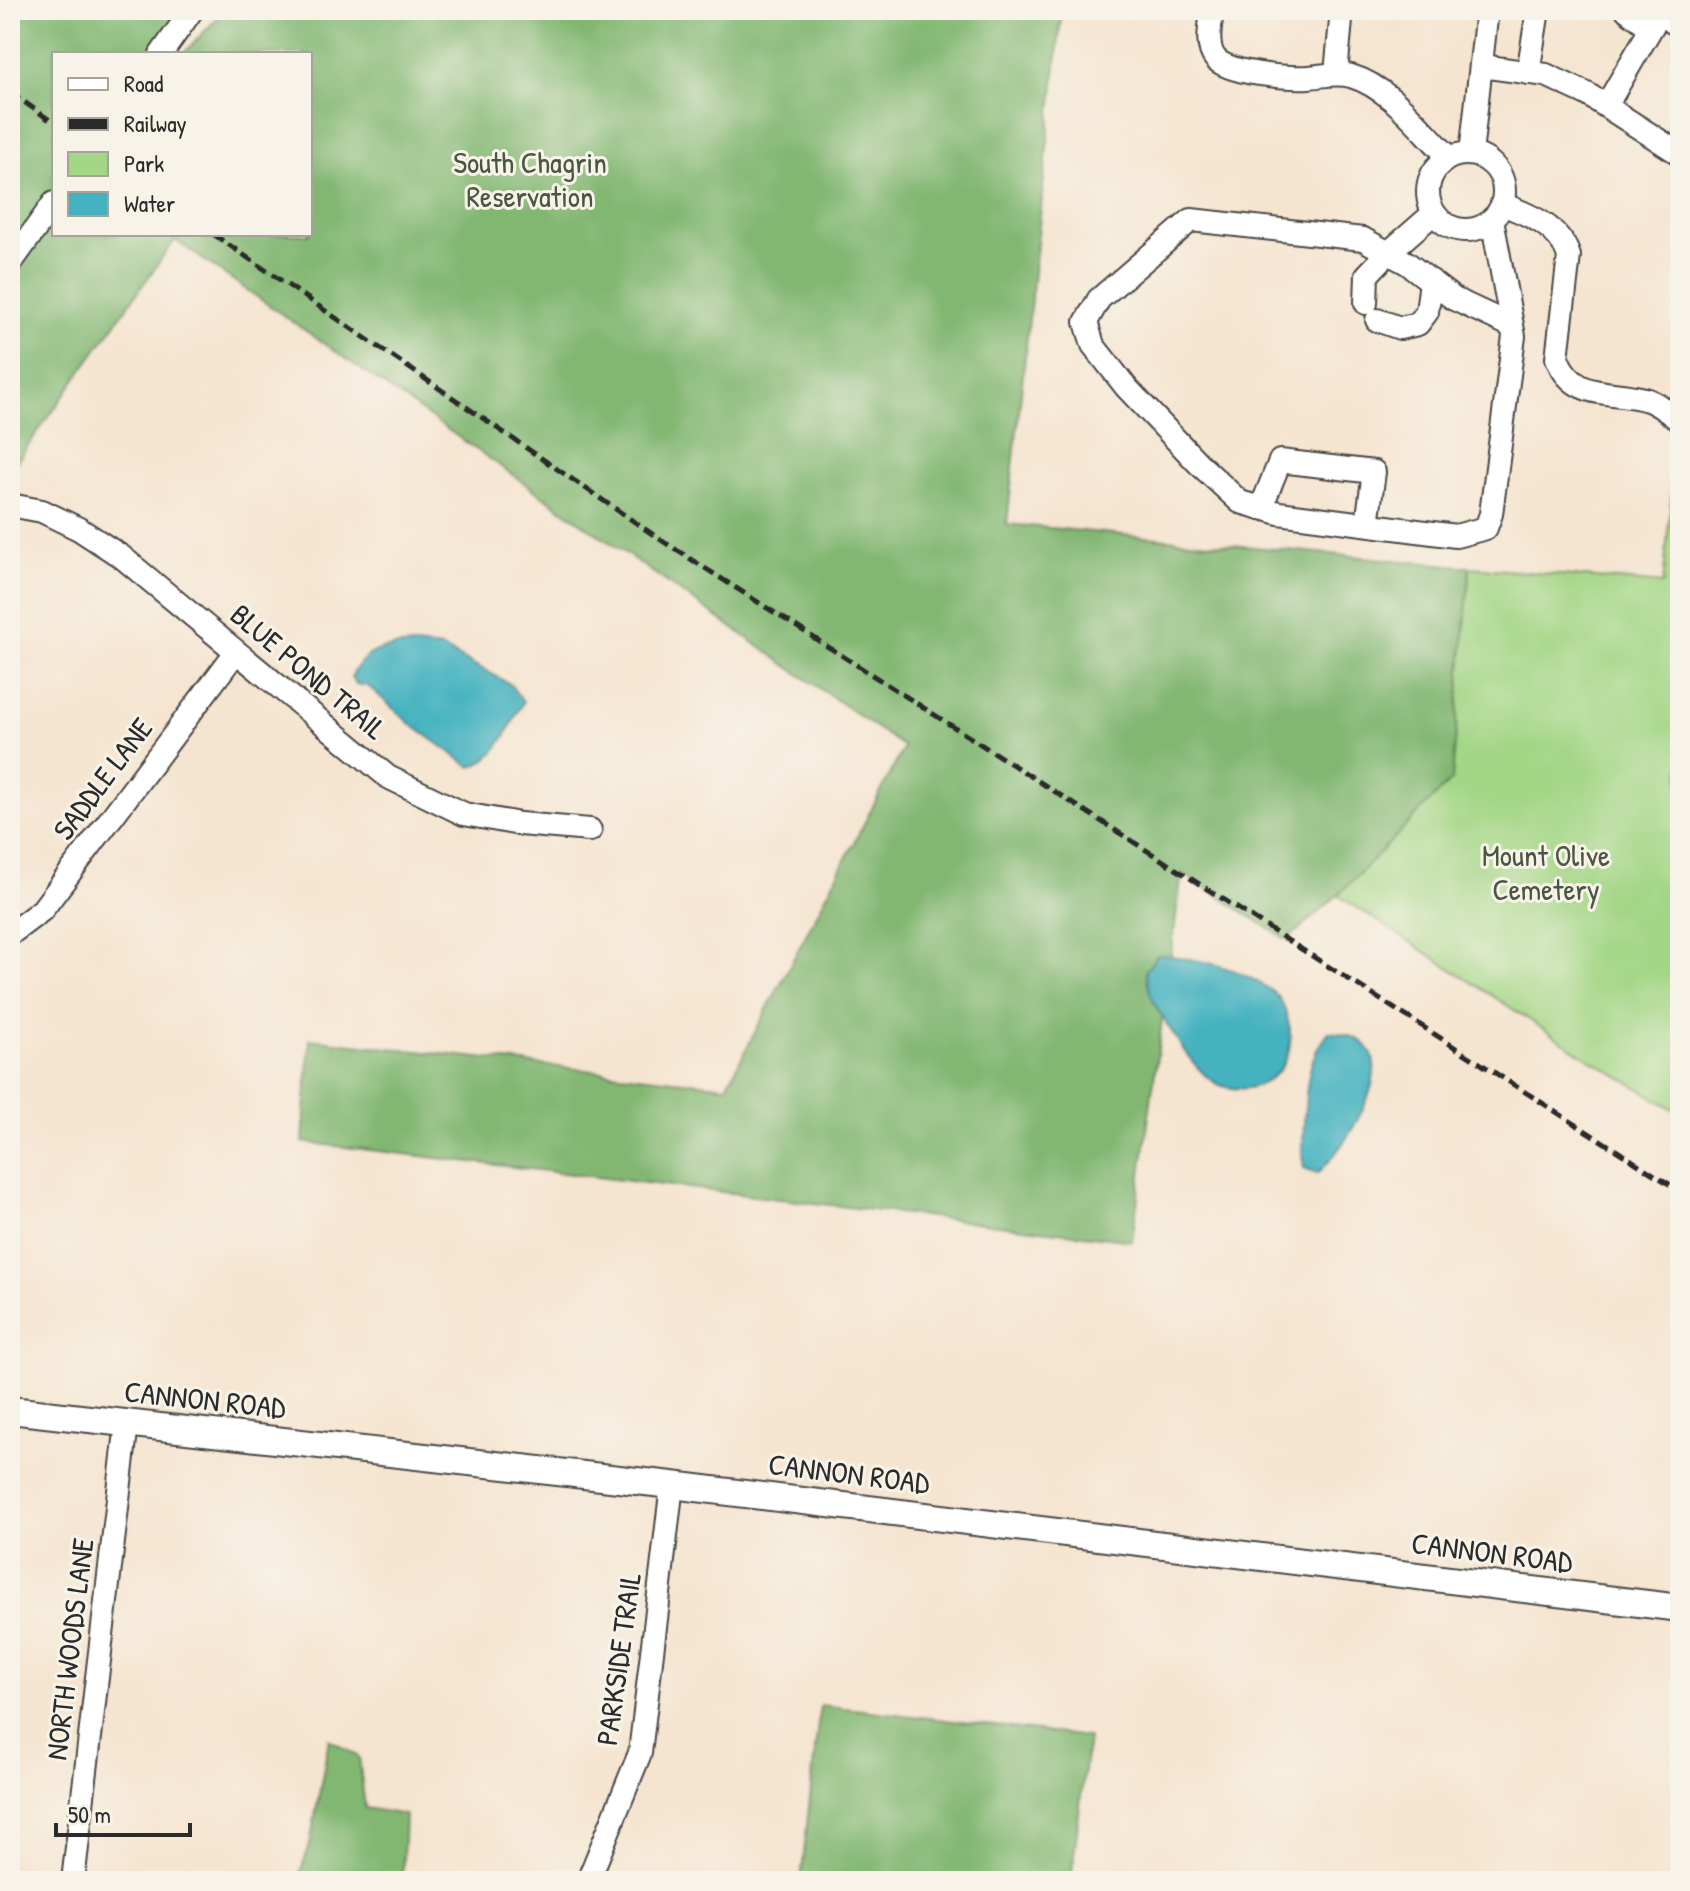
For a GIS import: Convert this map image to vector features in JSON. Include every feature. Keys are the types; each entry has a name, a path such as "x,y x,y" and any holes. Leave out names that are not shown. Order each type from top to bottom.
{"main road":[{"name":"CANNON ROAD","path":"10,1410 672,1485 1680,1608"}],"street":[{"path":"162,52 192,10"},
{"path":"1212,10 1211,49 1215,58 1225,66 1292,76 1336,73 1359,79 1382,92 1460,156 1491,163 1503,182 1497,212 1512,326 1512,351 1491,514 1486,528 1456,536 1279,513 1240,502 1187,452 1126,387 1093,345 1086,322 1099,299 1191,220 1363,239 1407,263 1454,299 1512,326"},
{"path":"1336,73 1342,10"},
{"path":"1460,156 1481,66 1487,10"},
{"path":"1528,73 1538,10"},
{"path":"1627,10 1651,28"},
{"path":"1606,106 1660,13 1680,27"},
{"path":"1481,66 1546,75 1587,94 1680,154"},
{"path":"1460,156 1440,163 1429,182 1429,203 1434,213 1450,227 1461,230 1483,226 1497,212"},
{"path":"10,264 52,206"},
{"path":"1497,212 1547,225 1565,243 1569,256 1557,358 1562,370 1587,390 1649,401 1680,421"},
{"path":"1431,281 1427,312 1418,324 1400,328 1372,312 1367,275 1434,213"},
{"path":"1261,508 1280,461 1374,472 1367,524"},
{"name":"BLUE POND TRAIL","path":"10,505 42,511 79,529 109,549 388,777 464,814 520,824 590,830"},
{"name":"SADDLE LANE","path":"10,934 42,910 236,652"},
{"name":"NORTH WOODS LANE","path":"73,1881 127,1423"},
{"name":"PARKSIDE TRAIL","path":"588,1881 640,1753 672,1485"}],"green space":[{"name":"South Chagrin Reservation","path":"10,10 192,10 162,52 52,52 52,236 312,236 312,52 185,52 225,10 1062,10 1007,524 1470,567 1452,779 1338,895 1287,940 1182,873 1132,1241 303,1142 310,1039 727,1086 904,747 175,240 10,471"},
{"name":"Mount Olive Cemetery","path":"1675,457 1680,458 1680,1113 1583,1055 1338,895 1451,779 1470,567 1663,584"},
{"path":"820,1705 1088,1737 1071,1881 801,1881"},
{"path":"329,1739 359,1757 365,1808 405,1815 402,1881 297,1881 310,1845"}],"water":[{"path":"414,645 442,648 488,672 510,684 523,702 496,749 480,763 471,767 412,725 368,686 356,684 351,677 370,654"},
{"path":"1158,955 1205,962 1236,971 1279,998 1290,1033 1289,1048 1276,1074 1252,1087 1236,1088 1220,1085 1202,1072 1181,1047 1150,992 1145,971"},
{"path":"1329,1032 1351,1036 1369,1049 1374,1063 1373,1079 1368,1097 1350,1133 1318,1173 1304,1168 1305,1107 1314,1058"}],"railway":[{"path":"10,92 52,122"},
{"path":"216,236 664,542 1680,1191"}]}
